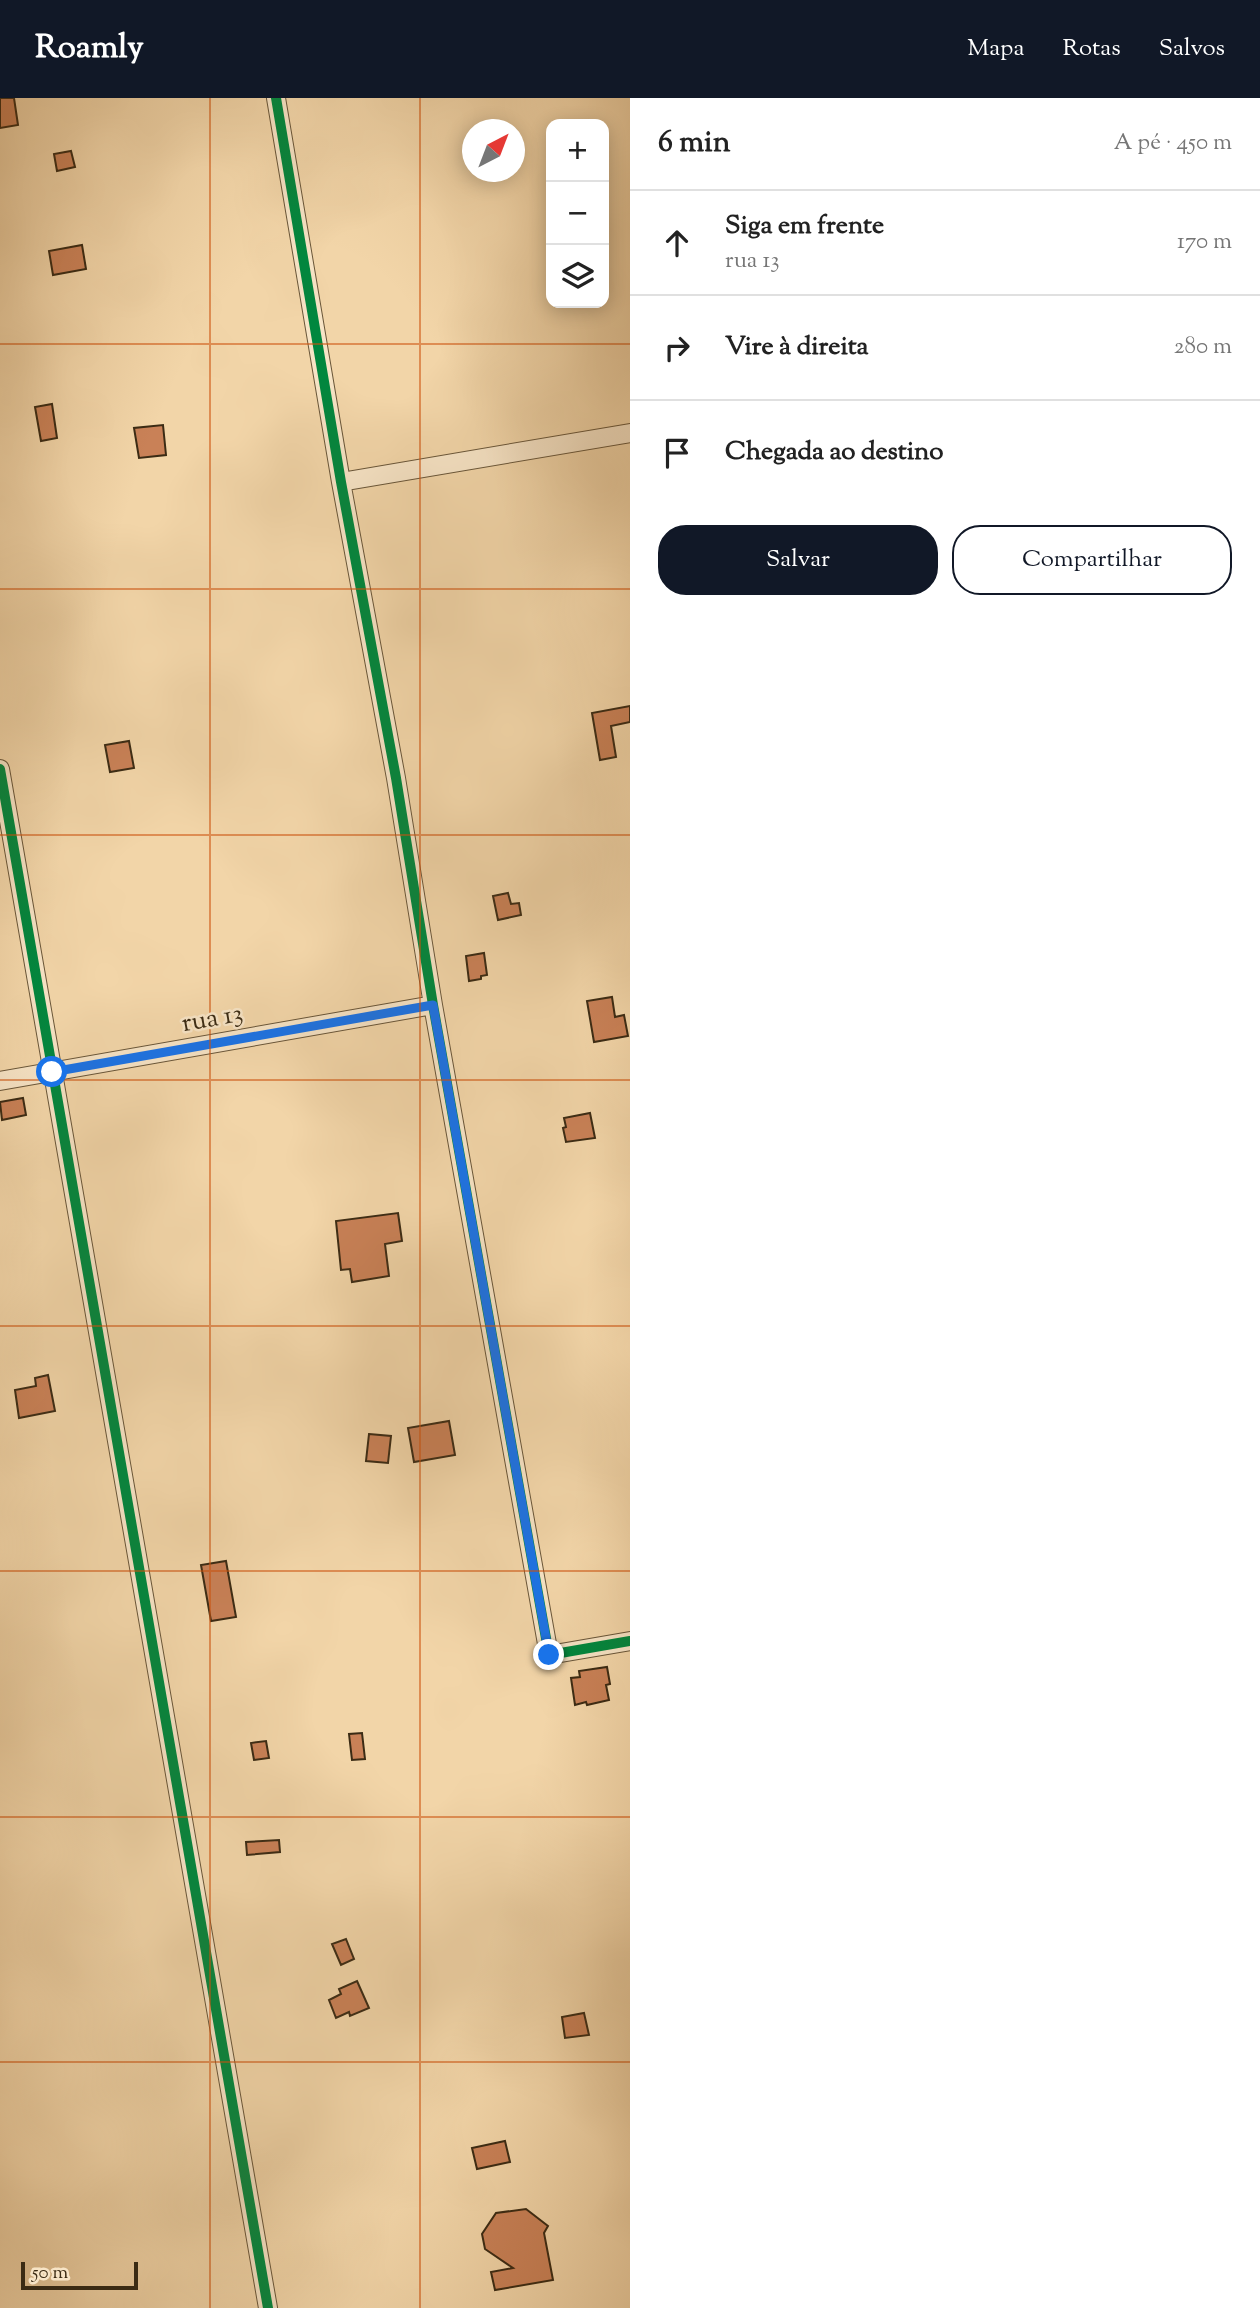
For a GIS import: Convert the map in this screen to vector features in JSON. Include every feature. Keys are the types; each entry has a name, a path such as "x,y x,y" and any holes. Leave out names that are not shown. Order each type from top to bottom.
{"street":[{"path":"276,98 341,482 396,778 433,1005 549,1655 630,1641"},
{"path":"341,482 630,433"},
{"path":"0,769 268,2308"},
{"name":"rua 13","path":"0,1081 433,1005"}],"building":[{"path":"0,98 14,98 18,125 0,128"},
{"path":"71,151 75,167 57,171 54,154"},
{"path":"82,245 86,269 53,275 49,251"},
{"path":"52,404 57,438 41,441 35,407"},
{"path":"163,425 166,455 139,458 134,428"},
{"path":"630,706 630,722 611,726 616,757 600,760 592,713"},
{"path":"129,741 134,768 110,772 105,745"},
{"path":"508,893 511,904 519,903 521,915 498,920 493,896"},
{"path":"484,953 487,975 469,981 466,956"},
{"path":"612,997 615,1017 624,1015 628,1036 594,1042 587,1001"},
{"path":"23,1098 26,1115 2,1120 0,1102"},
{"path":"590,1113 595,1138 566,1142 564,1118"},
{"path":"398,1213 402,1241 385,1244 389,1276 352,1282 350,1269 341,1270 336,1221"},
{"path":"48,1375 55,1411 19,1418 15,1390 36,1386 35,1378"},
{"path":"449,1421 455,1455 414,1462 408,1428"},
{"path":"369,1434 391,1436 388,1463 366,1461"},
{"path":"226,1561 236,1617 211,1621 201,1565"},
{"path":"607,1667 609,1700 575,1705 571,1678 580,1677 579,1671"},
{"path":"362,1733 365,1759 352,1760 349,1734"},
{"path":"266,1741 269,1758 254,1760 251,1743"},
{"path":"279,1840 280,1852 247,1855 246,1842"},
{"path":"346,1939 354,1959 341,1965 332,1944"},
{"path":"357,1981 369,2008 350,2016 349,2012 336,2018 329,2000 341,1994 339,1989"},
{"path":"584,2013 589,2035 565,2038 562,2017"},
{"path":"505,2141 510,2162 477,2169 472,2148"},
{"path":"526,2209 548,2226 544,2233 553,2280 495,2290 491,2272 513,2268 485,2249 482,2234 496,2213"}],"cycle path":[{"path":"276,98 341,482 396,778 433,1005 549,1655 630,1641"},
{"path":"0,769 268,2308"}],"route":[{"path":"52,1072 433,1005 549,1655"}]}
